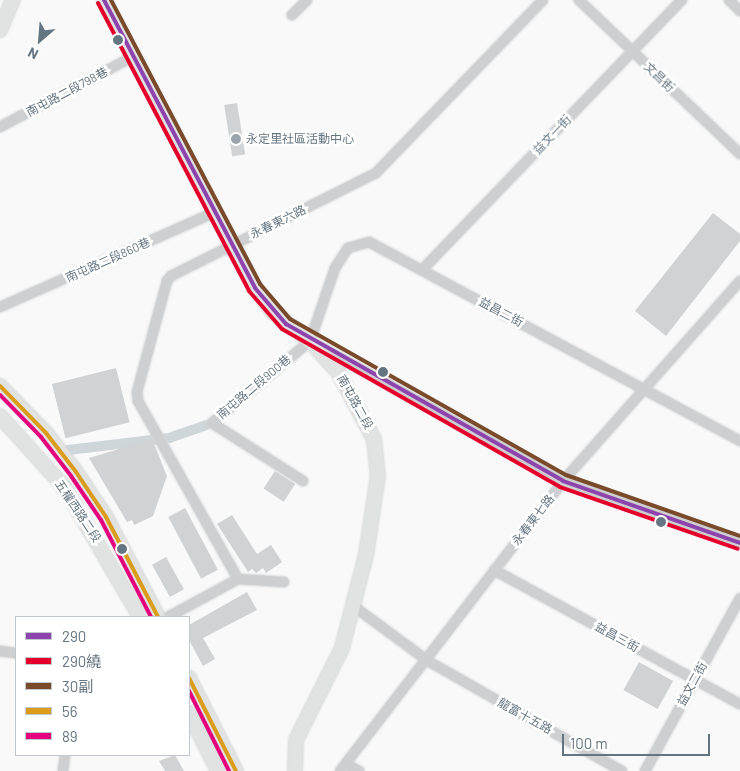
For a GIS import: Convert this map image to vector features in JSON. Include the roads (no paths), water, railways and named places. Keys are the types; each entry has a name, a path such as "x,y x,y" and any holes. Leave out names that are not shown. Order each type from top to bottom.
{"main road":[{"path":"0,30 13,0"},
{"name":"南屯路二段","path":"104,0 232,244 268,306 310,340 338,372 374,439 378,475 374,517 342,648 296,740 295,771"},
{"name":"五權西路二段","path":"0,386 46,432 76,472 106,517 157,616"},
{"name":"五權西路二段","path":"0,416 65,488 139,616"},
{"path":"190,680 236,771"},
{"path":"190,715 218,771"}],"street":[{"path":"292,15 307,0"},
{"name":"永春東六路","path":"238,579 138,401 137,392 167,281 232,244 376,173 543,0"},
{"name":"文昌街","path":"579,0 740,154"},
{"name":"益文一街","path":"422,270 682,0"},
{"path":"729,0 740,10"},
{"name":"南屯路二段798巷","path":"0,126 134,56"},
{"name":"南屯路二段860巷","path":"0,307 215,212"},
{"name":"益昌二街","path":"310,340 335,268 348,248 369,242 740,440"},
{"name":"永春東七路","path":"343,768 428,661 494,570 563,481 648,390 740,280"},
{"path":"310,340 563,481 740,543"},
{"name":"南屯路二段900巷","path":"303,481 212,423 310,340"},
{"name":"益昌三街","path":"494,570 740,704"},
{"path":"170,616 238,579 284,582"},
{"name":"益文二街","path":"645,771 740,598"},
{"name":"龍富十五路","path":"352,606 428,661 622,771"},
{"path":"0,651 15,653"},
{"path":"63,771 65,756"},
{"path":"343,768 359,771"}],"waterway":[{"path":"68,450 169,438 206,425"}],"place":[{"name":"永定里社區活動中心","path":"236,139"}]}
